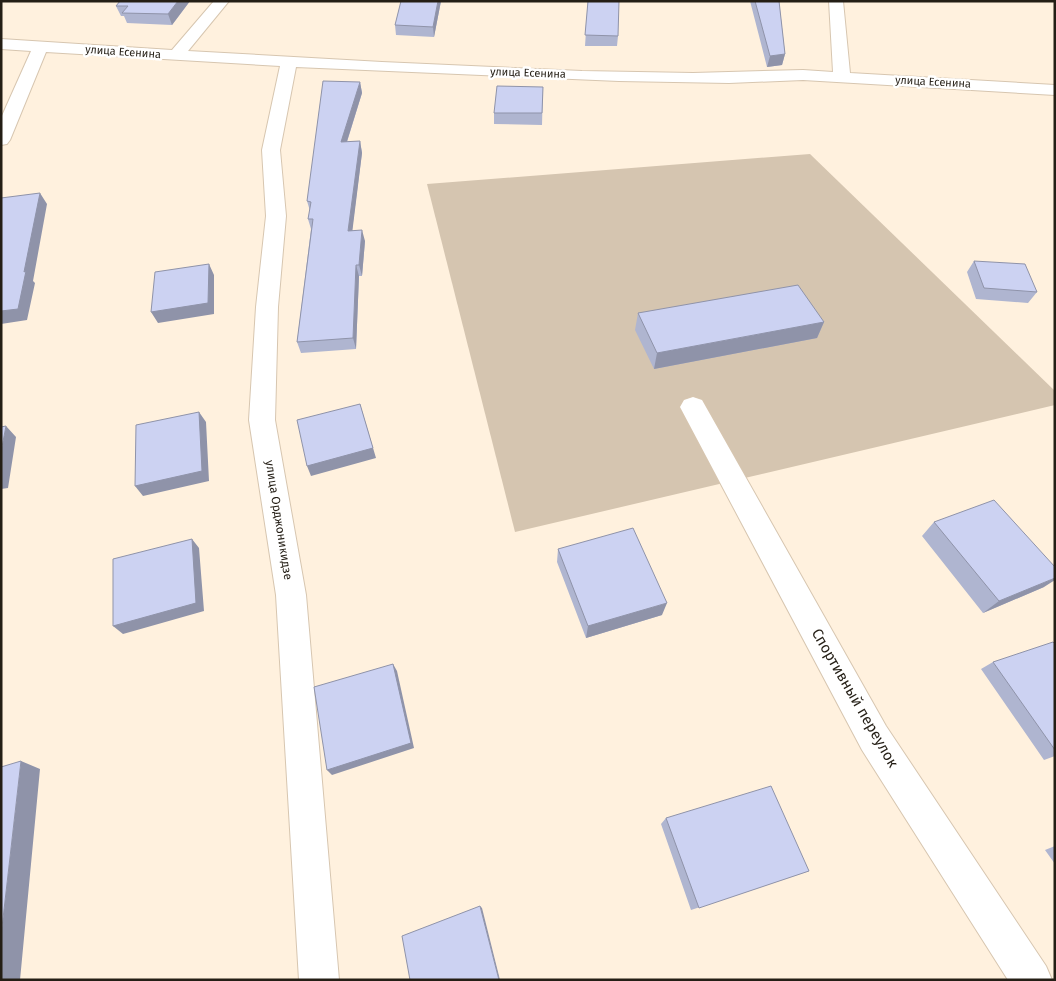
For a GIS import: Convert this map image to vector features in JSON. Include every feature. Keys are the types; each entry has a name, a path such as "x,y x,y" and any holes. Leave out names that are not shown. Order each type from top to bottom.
{"street":[{"path":"176,55 222,1"},
{"path":"836,1 842,77"},
{"name":"улица Есенина","path":"1,44 358,67 642,77 769,77 803,74 1055,90"},
{"path":"1,140 40,47"},
{"name":"улица Орджоникидзе","path":"289,63 271,150 276,216 267,307 262,420 291,595 319,980"},
{"name":"Спортивный переулок","path":"693,407 874,738 1032,980"}],"shaded area":[{"path":"810,154 1055,391 1055,405 515,532 427,184"}],"building":[{"path":"120,1 178,1 168,14 122,13 128,6 116,6"},
{"path":"401,1 438,1 433,27 395,25"},
{"path":"588,1 619,1 618,36 585,35"},
{"path":"755,1 779,1 785,54 770,56"},
{"path":"323,81 360,82 341,142 360,141 348,231 362,230 359,265 356,265 353,338 297,342 313,219 308,219 311,202 307,201"},
{"path":"497,86 543,87 542,113 494,113"},
{"path":"40,193 18,309 1,311 1,198"},
{"path":"974,261 1025,264 1037,292 984,288"},
{"path":"209,264 208,303 151,312 155,272"},
{"path":"798,285 824,322 657,353 638,313"},
{"path":"360,404 373,448 307,466 297,420"},
{"path":"199,412 202,471 135,486 136,425"},
{"path":"6,426 1,452 1,427"},
{"path":"994,500 1055,567 1055,578 999,601 934,522"},
{"path":"633,528 667,603 588,626 558,549"},
{"path":"192,539 196,603 113,626 113,559"},
{"path":"1053,642 1055,644 1055,750 993,662"},
{"path":"393,664 411,743 327,770 314,687"},
{"path":"21,761 1,936 1,767"},
{"path":"771,786 809,871 699,908 666,818"},
{"path":"480,906 499,980 410,980 402,936"}]}
